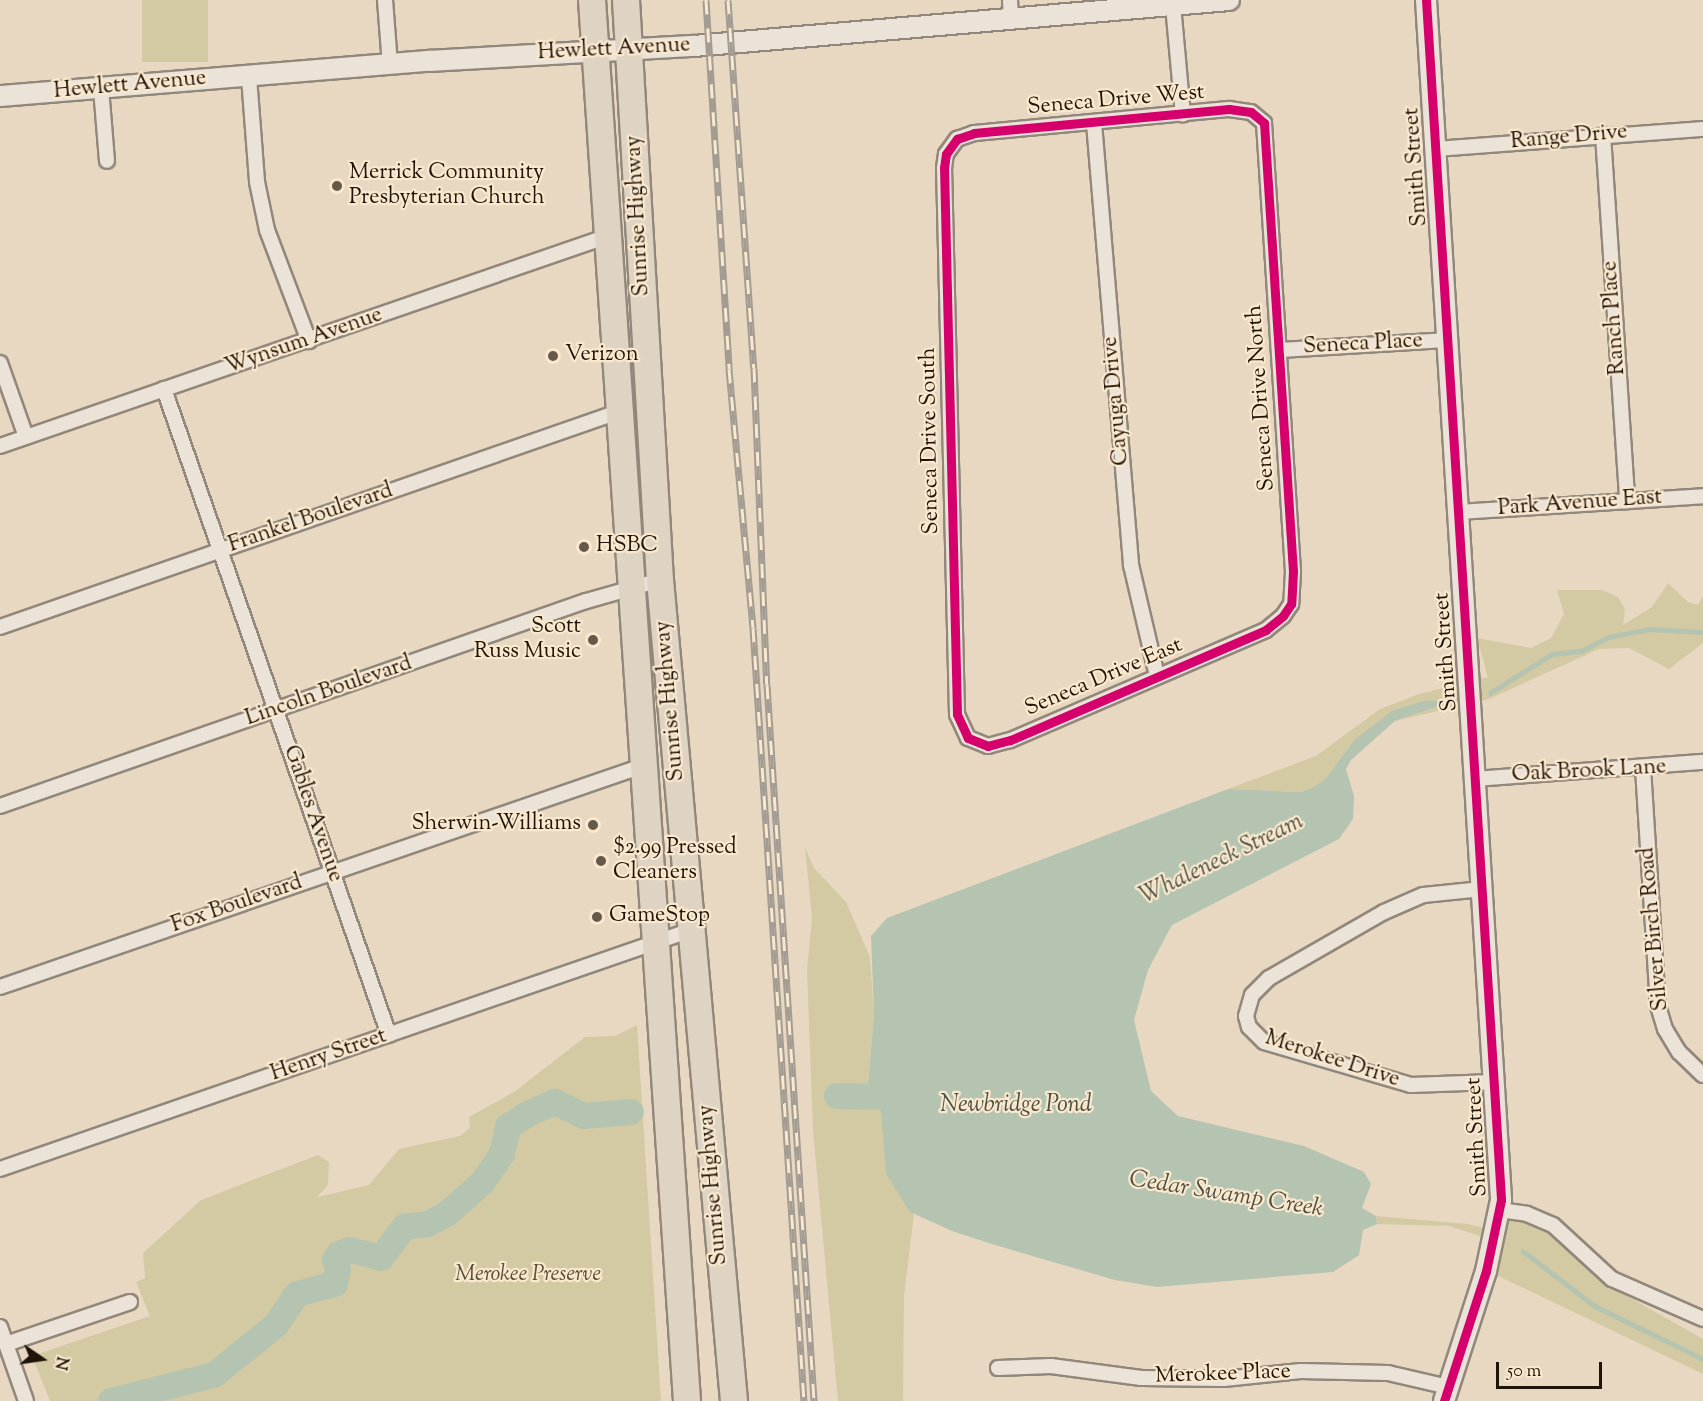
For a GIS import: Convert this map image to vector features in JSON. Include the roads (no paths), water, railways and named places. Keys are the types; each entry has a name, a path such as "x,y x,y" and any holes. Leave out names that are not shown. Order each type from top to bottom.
{"highway":[{"name":"Sunrise Highway","path":"592,0 687,1401"},
{"name":"Sunrise Highway","path":"626,0 660,579 734,1401"}],"street":[{"path":"385,0 390,65"},
{"name":"Hewlett Avenue","path":"0,96 390,65 630,50 1010,9 1173,5 1228,0"},
{"name":"Smith Street","path":"1426,0 1494,1082 1500,1210 1476,1299 1446,1394"},
{"path":"1173,5 1183,115"},
{"path":"249,76 257,182 267,230 309,341"},
{"path":"101,88 107,161"},
{"name":"Seneca Drive West","path":"946,154 957,139 974,133 1229,109 1251,112 1264,123 1266,154"},
{"name":"Cayuga Drive","path":"1094,123 1131,565 1157,676"},
{"name":"Range Drive","path":"1436,149 1703,129"},
{"name":"Ranch Place","path":"1603,135 1627,501"},
{"name":"Seneca Drive South","path":"946,154 944,168 955,643 961,727"},
{"name":"Seneca Drive North","path":"1266,154 1293,596 1283,616 1266,630"},
{"name":"Wynsum Avenue","path":"0,446 608,236"},
{"name":"Seneca Place","path":"1279,350 1447,340"},
{"path":"0,363 26,437"},
{"name":"Gables Avenue","path":"164,389 389,1035"},
{"name":"Frankel Boulevard","path":"0,627 621,411"},
{"name":"Park Avenue East","path":"1458,512 1703,496"},
{"name":"Lincoln Boulevard","path":"0,806 660,579"},
{"name":"Seneca Drive East","path":"961,727 968,738 988,746 1010,740 1266,630"},
{"name":"Oak Brook Lane","path":"1475,779 1703,762"},
{"name":"Fox Boulevard","path":"0,987 645,765"},
{"name":"Silver Birch Road","path":"1643,768 1658,1006 1665,1029 1679,1052 1703,1075"},
{"name":"Merokee Drive","path":"1482,889 1423,895 1384,912 1269,978 1252,995 1246,1016 1249,1027 1264,1042 1411,1085 1494,1082"},
{"name":"Henry Street","path":"0,1169 691,930"},
{"path":"1500,1210 1527,1214 1553,1225 1612,1279 1703,1319"},
{"path":"6,1344 129,1302"},
{"path":"0,1327 26,1401"},
{"name":"Merokee Place","path":"998,1368 1051,1366 1141,1378 1224,1379 1301,1371 1388,1373 1446,1394"}],"water":[{"name":"Newbridge Pond","path":"1456,700 1395,721 1351,760 1346,769 1354,796 1353,819 1339,839 1172,925 1148,970 1134,1020 1151,1091 1178,1116 1304,1146 1364,1172 1371,1184 1362,1208 1376,1216 1377,1224 1363,1230 1359,1255 1333,1272 1157,1287 1115,1280 995,1245 952,1231 910,1212 886,1174 880,1099 867,1096 874,1015 871,936 887,918 1228,789 1301,792 1314,787 1327,777 1354,740 1392,711 1423,701"}],"waterway":[{"name":"Whaleneck Stream","path":"1490,693 1552,654 1581,651 1609,637 1650,629 1703,632"},
{"name":"Cedar Swamp Creek","path":"837,1096 895,1097"},
{"name":"Cedar Swamp Creek","path":"111,1401 214,1375 276,1325 297,1294 335,1284 338,1269 335,1260 339,1254 350,1250 381,1258 404,1227 428,1224 447,1214 483,1182 502,1154 508,1127 528,1114 555,1102 584,1116 631,1112"},
{"name":"Cedar Swamp Creek","path":"1523,1251 1595,1306 1703,1359"}],"railway":[{"path":"706,0 729,369 753,628 804,1401"},
{"path":"728,0 754,368 767,685 814,1401"}],"place":[{"name":"Merrick Community Presbyterian Church","path":"337,186"},
{"name":"Verizon","path":"553,356"},
{"name":"HSBC","path":"584,547"},
{"name":"Scott Russ Music","path":"593,640"},
{"name":"Sherwin-Williams","path":"593,825"},
{"name":"$2.99 Pressed Cleaners","path":"601,861"},
{"name":"GameStop","path":"597,917"}],"park label":[{"name":"Merokee Preserve","path":"528,1276"}]}
